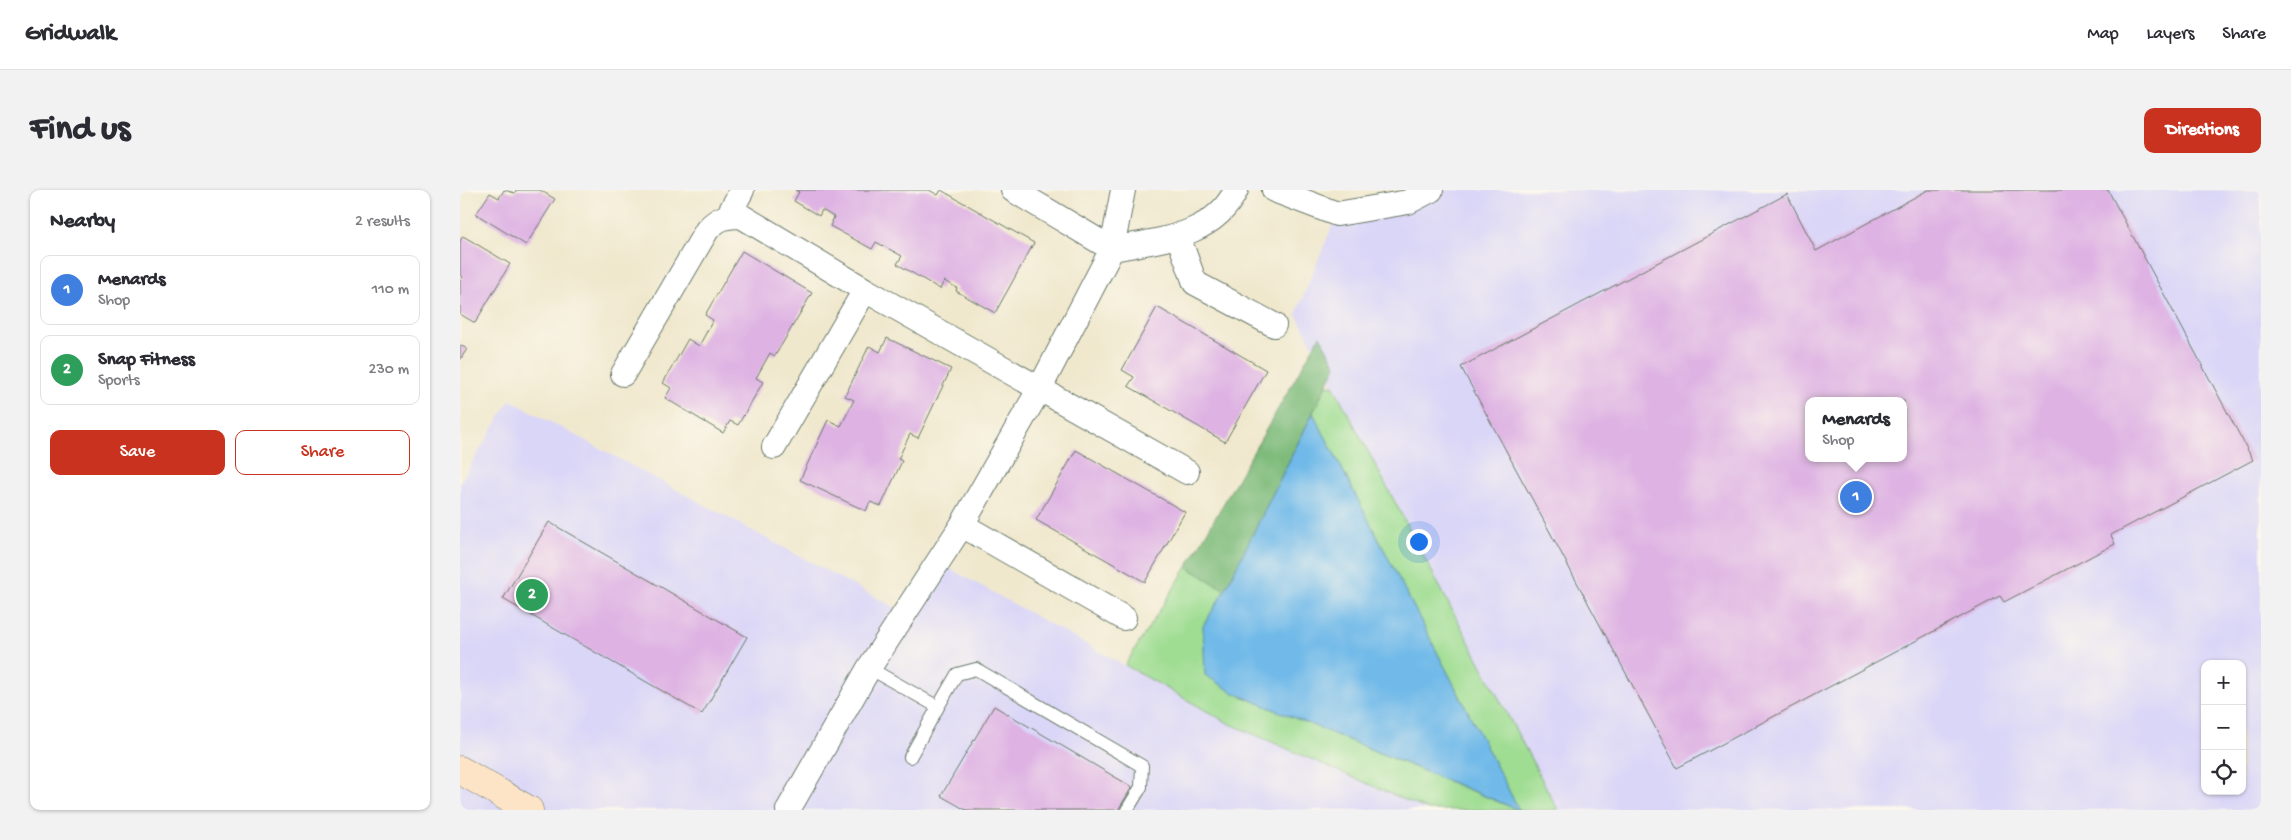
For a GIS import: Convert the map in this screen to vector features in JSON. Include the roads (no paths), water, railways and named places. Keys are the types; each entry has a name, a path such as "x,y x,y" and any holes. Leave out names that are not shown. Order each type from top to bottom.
{"street":[{"path":"728,216 742,190"},
{"path":"1012,190 1112,249 1178,236 1194,230 1214,218 1227,206 1236,190"},
{"path":"788,810 869,668 962,525 1040,388 1112,249 1123,190"},
{"path":"1274,190 1338,214 1408,202 1431,190"},
{"path":"623,374 707,230 716,220 728,216 741,216 865,290 1187,472"},
{"path":"1178,236 1195,283 1274,326"},
{"path":"774,447 865,290"},
{"path":"962,525 1124,618"},
{"path":"460,770 529,810"}],"lane":[{"path":"869,668 938,707"},
{"path":"910,758 957,674 976,669 1142,766 1141,786 1127,810"}],"water":[{"path":"1313,413 1519,810 1234,693 1205,675 1203,626 1225,590"}],"place":[{"name":"Menards","path":"1856,497"},
{"name":"Snap Fitness","path":"532,595"}]}
